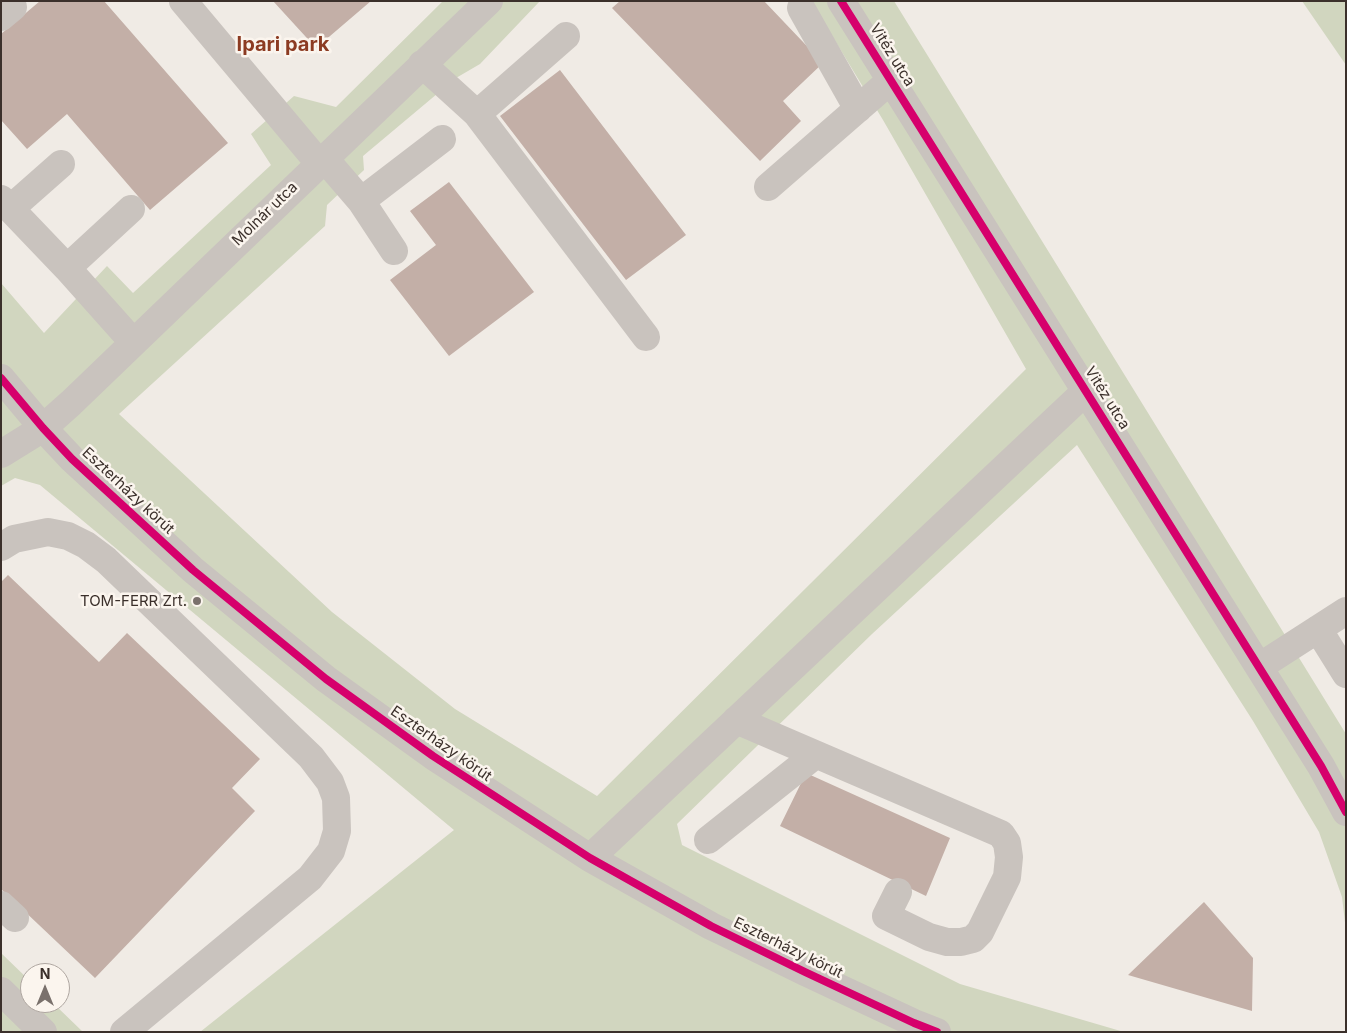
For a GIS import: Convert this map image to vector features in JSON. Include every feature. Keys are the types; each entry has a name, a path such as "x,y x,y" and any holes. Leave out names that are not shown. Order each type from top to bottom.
{"street":[{"path":"183,1 321,160 362,201 394,250"},
{"name":"Molnár utca","path":"1,454 43,428 488,1"},
{"name":"Vitéz utca","path":"841,1 1321,766 1346,812"},
{"path":"801,8 858,109"},
{"path":"477,114 566,36"},
{"path":"422,64 477,114 646,337"},
{"path":"768,187 892,80"},
{"path":"362,201 442,139"},
{"path":"61,164 6,204 133,342"},
{"path":"66,268 131,209"},
{"name":"Eszterházy körút","path":"1,378 72,459 193,570 326,679 432,756 590,858 711,926 805,972 937,1032"},
{"path":"590,858 1086,391"},
{"path":"1,547 14,539 48,532 68,536 86,545 106,560 311,757 330,782 336,798 337,831 331,851 310,878 124,1032"},
{"path":"1259,667 1346,611"},
{"path":"1318,629 1346,674"},
{"path":"736,720 1001,834 1007,843 1009,857 1007,877 980,932 973,939 961,942 947,942 929,937 886,916 898,892"},
{"path":"708,840 815,754"},
{"path":"1,991 43,1032"}],"green space":[{"path":"443,1 540,1 480,64 456,78 363,156 364,170 327,205 325,226 119,414 332,612 455,709 597,796 1026,369 883,120 811,1 894,1 1346,734 1346,931 1342,897 1319,832 1253,721 1077,445 872,634 677,824 682,845 960,984 1124,1032 200,1032 454,830 40,485 15,478 1,486 1,283 44,333 107,266 133,293 271,165 251,134 294,96 336,107"},
{"path":"1302,1 1346,1 1346,65"},
{"path":"1,953 20,971 20,1013 63,1013 83,1032 1,1032"}],"building":[{"path":"40,1 104,1 228,143 150,210 67,114 27,149 1,120 1,34"},
{"path":"273,1 371,1 316,48"},
{"path":"620,1 764,1 823,63 783,101 801,121 760,161 612,8"},
{"path":"560,70 686,235 626,280 500,116"},
{"path":"449,182 534,292 449,356 390,280 436,245 410,211"},
{"path":"8,575 99,662 127,633 260,759 232,788 255,811 95,978 1,889 1,582"},
{"path":"806,773 950,838 926,896 780,826"},
{"path":"1204,902 1253,958 1252,1011 1128,975"}],"cycle path":[{"path":"841,1 1321,766 1346,812"},
{"path":"1,378 72,459 193,570 326,679 433,756 590,858 711,926 805,972 937,1032"}],"place":[{"name":"TOM-FERR Zrt.","path":"197,601"}],"district":[{"name":"Ipari park","path":"283,45"}]}
